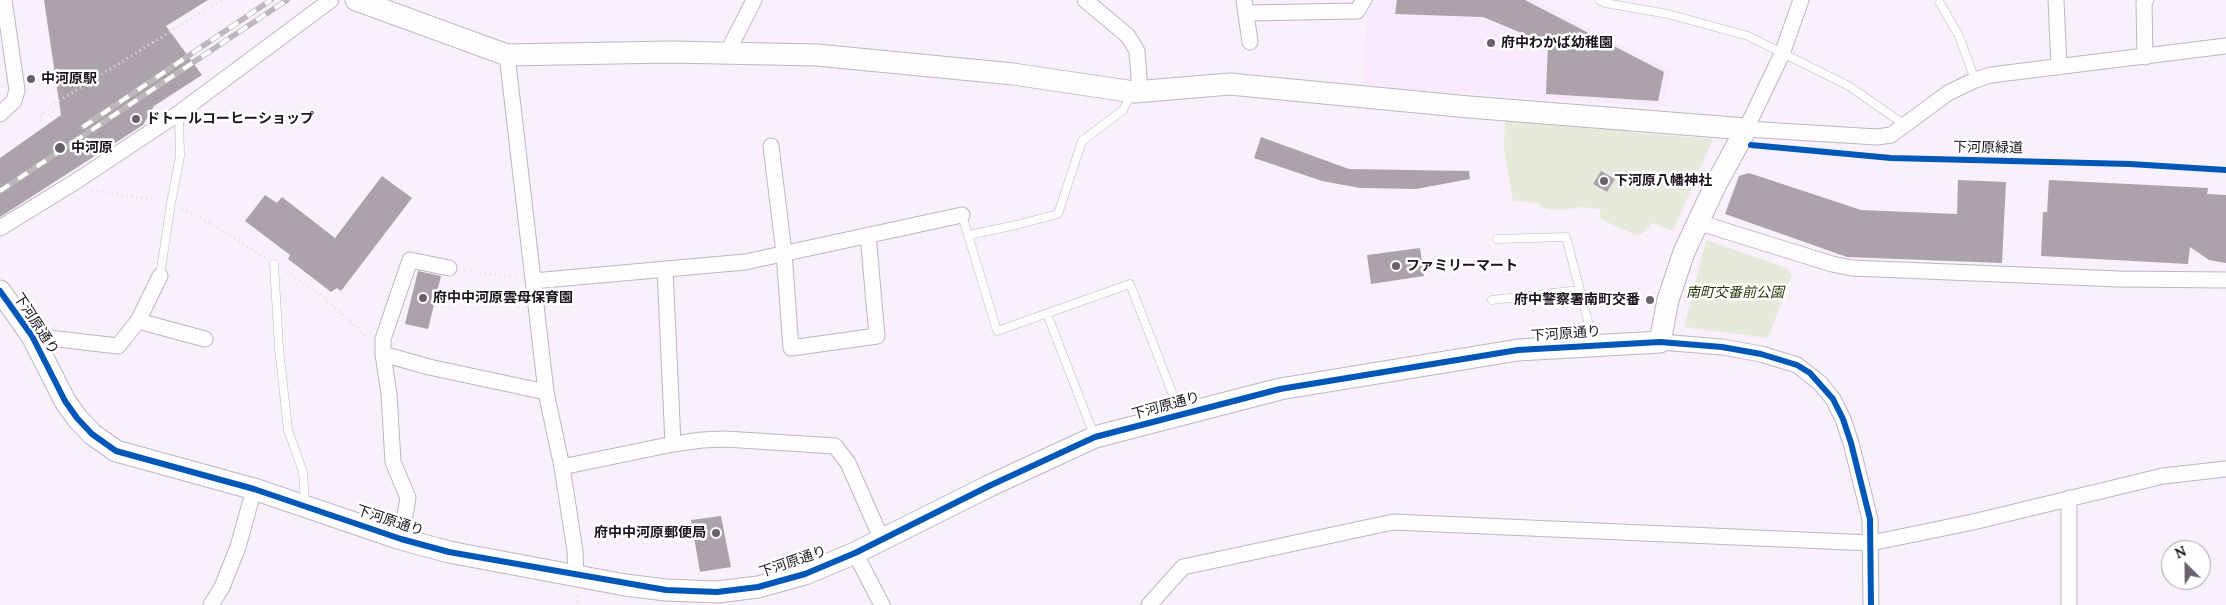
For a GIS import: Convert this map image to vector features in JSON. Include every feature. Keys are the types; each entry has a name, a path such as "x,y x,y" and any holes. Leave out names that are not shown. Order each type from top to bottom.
{"street":[{"path":"0,114 14,101 17,90 4,0"},
{"path":"0,228 180,113 331,0"},
{"path":"356,0 507,55 615,52 817,55 1014,74 1137,91 1230,84 1468,107 1746,129 1878,137 1891,135 1948,93 1975,80 1991,75 2226,46"},
{"path":"727,53 754,0"},
{"path":"1085,0 1128,36 1137,51 1137,91"},
{"path":"1250,42 1245,6 1357,11 1364,0"},
{"path":"1802,0 1782,54 1746,129 1697,222 1671,291 1660,342 1722,347 1761,354 1796,365 1815,378 1833,399 1843,419 1851,443 1870,518 1871,605"},
{"path":"2056,0 2059,67"},
{"path":"2145,57 2144,3 2146,0"},
{"path":"0,61 9,53 12,47"},
{"path":"507,55 546,392 562,466 575,552 576,576"},
{"path":"771,146 784,253 791,348 877,336 868,235"},
{"path":"533,281 745,262 962,215"},
{"path":"1697,222 1832,264 1852,268 2119,279 2226,280"},
{"path":"402,539 408,498 393,462 383,338 410,260 449,268"},
{"path":"665,269 673,444"},
{"path":"32,336 118,346 138,322 160,276"},
{"name":"下河原通り","path":"0,291 32,336 65,401 77,418 103,443 116,451 254,490 402,539 449,552 576,576 666,590 716,592 758,587 804,574 855,553 989,486 1095,437 1182,416 1280,389 1518,350 1594,344 1660,342"},
{"path":"138,322 205,339"},
{"path":"383,354 429,367 546,392"},
{"path":"562,466 673,444 725,439 835,446 848,463 882,540"},
{"path":"1150,605 1183,567 1393,522 1871,543 1973,522 2163,476 2226,469"},
{"path":"211,605 222,587 238,547 254,490"},
{"path":"2069,498 2069,605"},
{"path":"855,553 882,605"}],"lane":[{"path":"1599,0 1605,3 1668,14 1748,36 1849,86 1905,125"},
{"path":"1940,3 1959,36 1975,80"},
{"path":"969,235 1058,214 1082,141 1123,110 1137,91"},
{"path":"160,276 180,156 180,113"},
{"path":"962,215 997,331 1130,284 1182,416"},
{"path":"1497,239 1566,237 1594,344"},
{"path":"274,264 279,348 288,430 303,472 305,506"},
{"path":"1492,300 1579,290"},
{"path":"1047,314 1095,437"}],"path":[{"path":"40,117 54,104 221,0"},
{"path":"68,186 171,203"},
{"path":"449,268 533,281"}],"shaded area":[{"name":"府中わかば幼稚園","path":"1378,0 1535,0 1671,71 1663,106 1363,87 1367,14"}],"green space":[{"path":"1583,119 1627,130 1627,132 1713,139 1673,231 1652,223 1640,235 1631,233 1601,219 1600,209 1581,207 1562,210 1548,209 1539,206 1539,203 1513,201 1504,147 1505,121 1578,127"},
{"name":"南町交番前公園","path":"1706,240 1787,268 1792,275 1768,338 1684,327"}],"building":[{"path":"44,0 208,0 166,26 202,75 154,106 143,125 0,217 0,158 61,115"},
{"path":"1397,0 1525,0 1664,72 1658,101 1546,94 1548,44 1483,17 1395,14"},
{"path":"1261,137 1349,169 1469,171 1470,179 1416,189 1360,188 1322,181 1254,158"},
{"name":"下河原八幡神社","path":"1601,171 1615,179 1607,192 1593,184"},
{"path":"1749,173 1861,210 1957,214 1958,180 2006,182 2002,263 1847,257 1725,214 1739,176"},
{"path":"382,176 412,198 341,291 337,288 331,292 288,259 290,255 245,221 265,195 277,203 282,197 335,238"},
{"path":"2049,180 2208,188 2207,194 2226,195 2226,263 2209,260 2190,247 2188,264 2041,256 2043,212 2047,212"},
{"name":"ファミリーマート","path":"1420,248 1424,276 1371,284 1367,255"},
{"name":"府中中河原雲母保育園","path":"418,271 441,276 428,329 405,324"},
{"path":"721,516 731,567 700,572 691,520"}],"railway":[{"path":"83,127 271,0"},
{"path":"0,191 287,0"}],"cycle path":[{"name":"下河原緑道","path":"1751,145 1891,158 2130,164 2226,170"},
{"path":"0,291 32,336 65,401 77,418 92,434 116,451 254,489 401,539 449,552 666,590 717,592 758,587 805,574 855,553 989,486 1095,437 1280,389 1518,350 1660,342 1722,347 1761,354 1797,365 1810,373 1833,399 1843,419 1851,443 1870,519 1871,605"}],"place":[{"name":"府中わかば幼稚園","path":"1491,43"},
{"name":"中河原駅","path":"31,79"},
{"name":"ドトールコーヒーショップ","path":"136,119"},
{"name":"中河原","path":"60,148"},
{"name":"下河原八幡神社","path":"1604,181"},
{"name":"ファミリーマート","path":"1396,266"},
{"name":"府中中河原雲母保育園","path":"423,298"},
{"name":"府中警察署南町交番","path":"1650,300"},
{"name":"府中中河原郵便局","path":"716,533"}]}
